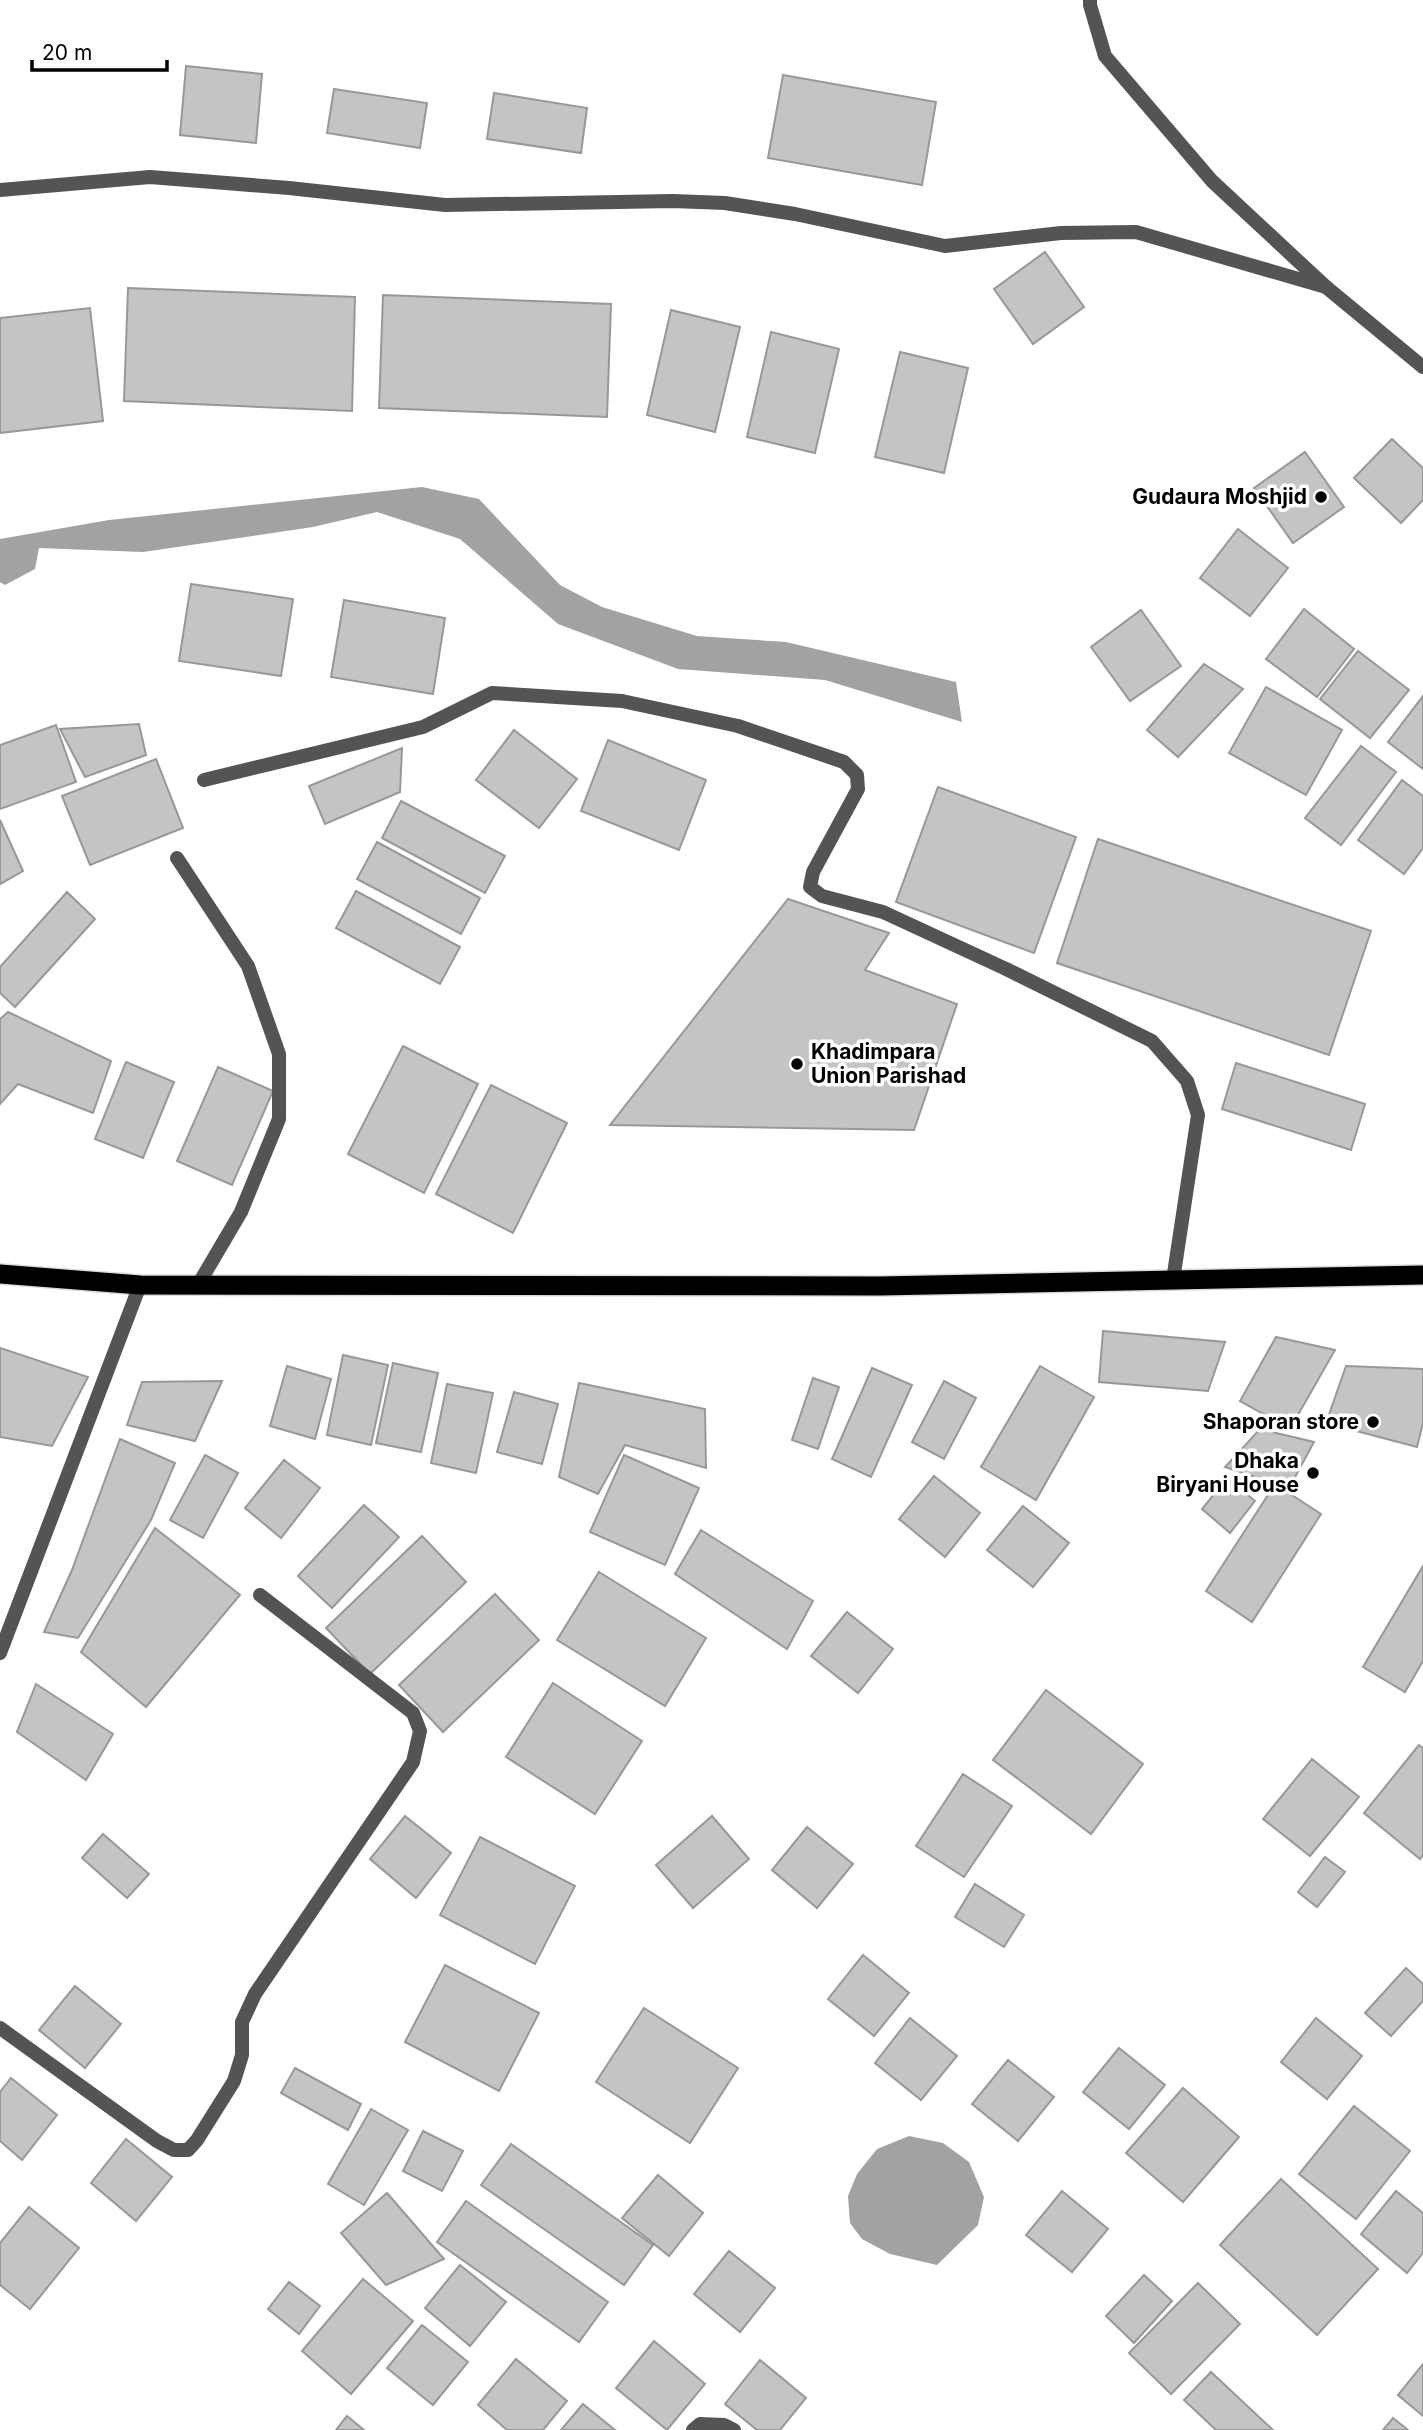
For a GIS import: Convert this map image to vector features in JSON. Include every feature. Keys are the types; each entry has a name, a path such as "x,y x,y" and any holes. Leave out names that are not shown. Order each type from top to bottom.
{"highway":[{"path":"0,1273 140,1285 880,1286 1423,1275"}],"street":[{"path":"1090,0 1105,56 1212,181 1326,287 1423,367"},
{"path":"0,190 150,177 289,188 444,205 726,202 945,246 1061,233 1136,232 1326,287"},
{"path":"204,780 423,727 492,693 622,701 738,726 844,762 857,775 858,789 813,872 810,887 822,895 883,912 1152,1041 1187,1081 1198,1115 1173,1280"},
{"path":"177,858 248,966 279,1054 279,1119 241,1212 198,1285"},
{"path":"0,1653 140,1285"},
{"path":"0,2028 157,2141 174,2150 188,2150 197,2140 234,2081 242,2055 242,2022 255,1993 413,1762 420,1731 413,1713 260,1595"},
{"path":"693,2430 700,2424 723,2425 734,2430"}],"shaded area":[{"path":"422,487 479,499 560,585 602,607 697,636 786,642 956,682 962,722 825,680 678,669 558,624 460,539 377,512 313,527 143,552 39,548 35,569 5,585 0,582 0,539 109,520"},
{"path":"909,2136 943,2143 969,2162 984,2197 978,2225 937,2265 890,2254 862,2239 850,2223 848,2196 857,2174 877,2149"}],"building":[{"path":"186,66 262,74 256,143 180,135"},
{"path":"783,75 936,102 922,185 768,158"},
{"path":"334,89 427,103 420,148 327,133"},
{"path":"494,93 587,108 581,153 487,139"},
{"path":"1045,252 1084,307 1033,344 994,289"},
{"path":"128,288 355,297 352,411 124,401"},
{"path":"383,295 611,304 607,417 379,408"},
{"path":"90,308 103,421 0,433 0,318"},
{"path":"671,310 740,327 715,432 647,415"},
{"path":"771,332 839,349 815,453 747,437"},
{"path":"900,352 968,368 944,473 875,457"},
{"path":"1392,439 1423,468 1423,500 1401,523 1354,478"},
{"path":"1305,452 1344,507 1293,543 1254,488"},
{"path":"1238,529 1288,568 1250,616 1200,578"},
{"path":"191,584 293,599 281,676 179,661"},
{"path":"344,600 445,618 433,694 331,677"},
{"path":"1304,609 1354,649 1317,697 1266,659"},
{"path":"1141,610 1181,666 1130,701 1091,647"},
{"path":"1358,651 1409,690 1370,738 1320,699"},
{"path":"1204,664 1243,689 1178,757 1147,730"},
{"path":"1266,687 1342,730 1306,795 1229,753"},
{"path":"1423,696 1423,769 1388,742"},
{"path":"139,724 146,755 85,777 60,729"},
{"path":"56,725 76,782 0,809 0,745"},
{"path":"514,730 577,779 539,828 476,780"},
{"path":"608,740 706,780 679,850 581,811"},
{"path":"1361,746 1396,772 1341,845 1305,818"},
{"path":"402,748 400,792 325,824 309,786"},
{"path":"156,759 183,828 90,865 62,796"},
{"path":"1402,780 1423,796 1423,848 1404,874 1358,840"},
{"path":"938,787 1076,837 1034,953 896,902"},
{"path":"401,801 505,856 485,893 382,838"},
{"path":"0,820 23,871 0,884"},
{"path":"1098,839 1371,931 1329,1055 1057,963"},
{"path":"377,842 480,898 461,934 357,879"},
{"path":"356,891 460,947 440,984 336,928"},
{"path":"67,892 95,919 15,1007 0,993 0,967"},
{"name":"Khadimpara Union Parishad","path":"788,899 889,933 865,970 957,1004 914,1130 610,1125"},
{"path":"8,1012 111,1061 93,1113 18,1084 0,1104 0,1019"},
{"path":"403,1046 478,1084 424,1193 348,1154"},
{"path":"126,1062 174,1082 143,1158 95,1139"},
{"path":"1236,1063 1365,1104 1351,1150 1222,1109"},
{"path":"218,1067 273,1091 232,1185 177,1161"},
{"path":"491,1085 567,1123 513,1233 436,1194"},
{"path":"1103,1331 1225,1342 1208,1391 1099,1382"},
{"path":"1276,1337 1335,1350 1290,1429 1240,1401"},
{"path":"0,1348 88,1377 52,1446 0,1437"},
{"path":"343,1355 388,1365 371,1445 327,1435"},
{"path":"393,1363 438,1373 421,1452 376,1443"},
{"path":"287,1366 331,1379 315,1439 270,1426"},
{"path":"1040,1366 1094,1397 1036,1500 981,1467"},
{"path":"1346,1366 1423,1369 1423,1423 1417,1447 1326,1423"},
{"path":"872,1368 912,1385 871,1477 832,1459"},
{"path":"813,1378 839,1387 818,1449 792,1440"},
{"path":"222,1381 195,1441 127,1425 142,1382"},
{"path":"944,1381 976,1398 944,1459 912,1442"},
{"path":"579,1383 705,1409 706,1468 625,1445 598,1494 559,1477"},
{"path":"447,1384 493,1393 476,1473 431,1463"},
{"path":"514,1392 558,1404 542,1464 497,1452"},
{"path":"1260,1429 1314,1442 1294,1479 1267,1481 1225,1467"},
{"path":"120,1439 175,1463 151,1520 78,1638 44,1632 72,1570"},
{"path":"205,1455 238,1473 203,1538 170,1520"},
{"path":"624,1455 699,1488 665,1565 590,1532"},
{"path":"284,1460 320,1488 281,1538 245,1508"},
{"path":"934,1476 980,1513 945,1557 899,1519"},
{"path":"1227,1478 1255,1501 1230,1533 1202,1509"},
{"path":"1275,1484 1321,1514 1252,1622 1206,1591"},
{"path":"364,1505 399,1537 332,1608 298,1576"},
{"path":"1023,1506 1069,1543 1033,1587 987,1550"},
{"path":"155,1528 240,1595 146,1707 81,1652"},
{"path":"701,1530 813,1601 787,1649 675,1574"},
{"path":"422,1536 466,1582 370,1674 326,1628"},
{"path":"1423,1566 1423,1661 1405,1692 1363,1667"},
{"path":"599,1572 706,1638 665,1706 557,1640"},
{"path":"495,1594 539,1640 443,1732 399,1685"},
{"path":"847,1612 893,1649 858,1693 811,1656"},
{"path":"553,1683 642,1741 595,1814 506,1757"},
{"path":"36,1684 113,1734 86,1780 17,1732"},
{"path":"1046,1690 1143,1764 1091,1834 993,1760"},
{"path":"1419,1745 1423,1748 1423,1855 1420,1859 1364,1813"},
{"path":"1312,1759 1359,1797 1310,1856 1263,1819"},
{"path":"963,1774 1012,1806 964,1877 916,1846"},
{"path":"405,1816 451,1853 416,1898 370,1859"},
{"path":"712,1816 749,1859 693,1908 656,1865"},
{"path":"807,1827 853,1864 817,1908 772,1870"},
{"path":"103,1834 149,1874 127,1898 82,1858"},
{"path":"480,1837 575,1886 535,1964 440,1915"},
{"path":"1325,1857 1345,1872 1317,1907 1298,1892"},
{"path":"975,1884 1024,1915 1004,1947 955,1917"},
{"path":"863,1955 909,1993 874,2036 828,1999"},
{"path":"445,1965 539,2013 499,2091 405,2042"},
{"path":"1406,1968 1423,1984 1423,2001 1391,2036 1365,2013"},
{"path":"75,1986 121,2024 85,2068 39,2030"},
{"path":"644,2008 738,2068 690,2143 596,2082"},
{"path":"910,2018 957,2056 921,2100 875,2063"},
{"path":"1316,2018 1362,2056 1327,2099 1281,2062"},
{"path":"1119,2048 1165,2085 1129,2129 1083,2092"},
{"path":"1008,2060 1054,2097 1018,2141 972,2104"},
{"path":"295,2068 361,2104 348,2130 281,2093"},
{"path":"11,2078 57,2115 22,2160 0,2141 0,2092"},
{"path":"1183,2088 1239,2137 1183,2202 1126,2153"},
{"path":"1354,2106 1410,2151 1356,2219 1299,2174"},
{"path":"371,2109 408,2130 364,2205 328,2184"},
{"path":"423,2131 463,2151 442,2191 403,2171"},
{"path":"126,2139 172,2177 136,2221 91,2183"},
{"path":"511,2144 653,2245 624,2285 481,2185"},
{"path":"658,2175 703,2213 669,2256 622,2218"},
{"path":"1281,2179 1378,2269 1317,2335 1220,2245"},
{"path":"1062,2191 1108,2229 1072,2272 1026,2235"},
{"path":"1396,2191 1423,2213 1423,2253 1407,2273 1361,2234"},
{"path":"387,2193 444,2259 386,2285 341,2233"},
{"path":"466,2201 608,2302 579,2342 437,2242"},
{"path":"29,2207 79,2248 30,2309 0,2285 0,2243"},
{"path":"729,2251 775,2288 740,2332 694,2294"},
{"path":"460,2265 506,2302 470,2346 425,2308"},
{"path":"1144,2275 1172,2301 1134,2343 1106,2316"},
{"path":"363,2279 413,2321 351,2394 302,2351"},
{"path":"289,2282 320,2306 299,2334 268,2309"},
{"path":"1198,2283 1240,2324 1171,2394 1129,2353"},
{"path":"422,2325 468,2362 433,2405 387,2368"},
{"path":"654,2341 705,2384 667,2430 616,2388"},
{"path":"516,2359 567,2401 543,2430 507,2430 478,2405"},
{"path":"760,2360 806,2398 780,2430 757,2430 725,2404"},
{"path":"1423,2364 1423,2416 1398,2395"},
{"path":"1211,2372 1273,2430 1216,2430 1184,2400"},
{"path":"583,2404 615,2430 561,2430"},
{"path":"347,2416 364,2430 336,2430"},
{"path":"1393,2418 1408,2430 1383,2430"}],"place":[{"name":"Gudaura Moshjid","path":"1321,497"},
{"name":"Khadimpara Union Parishad","path":"797,1064"},
{"name":"Shaporan store","path":"1373,1422"},
{"name":"Dhaka Biryani House","path":"1313,1473"}]}
